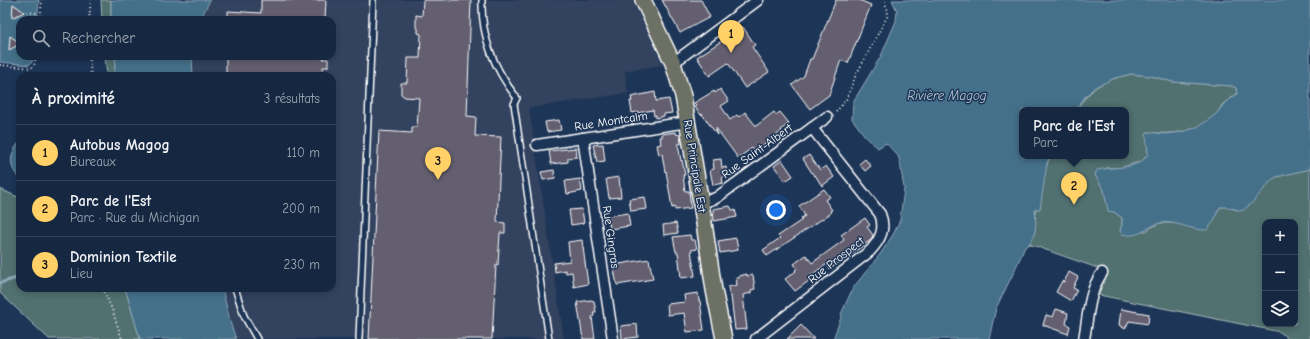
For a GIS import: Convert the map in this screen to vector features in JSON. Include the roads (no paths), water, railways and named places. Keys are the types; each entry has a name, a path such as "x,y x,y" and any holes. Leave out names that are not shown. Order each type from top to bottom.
{"main road":[{"name":"Rue Principale Est","path":"643,0 673,63 683,96 714,290 724,339"}],"street":[{"path":"673,63 758,0"},
{"name":"Rue Saint-Albert","path":"701,203 716,198 827,117"},
{"name":"Rue Montcalm","path":"537,145 688,122"},
{"name":"Rue Prospect","path":"756,339 870,251 882,235 883,224 880,214 812,128"},
{"name":"Rue Gingras","path":"583,138 613,339"},
{"path":"1084,339 1093,289 1102,273"}],"lane":[{"path":"360,339 373,0"},
{"path":"482,0 484,30 491,54 502,77 516,98 514,104 549,339"},
{"path":"235,292 244,316 257,339"}],"water":[{"path":"0,0 39,0 37,16 16,16 16,60 32,60 32,62 29,65 0,62"},
{"path":"111,0 210,0 202,16 111,16"},
{"name":"Rivière Magog","path":"892,0 1310,0 1310,169 1276,177 1252,203 1242,211 1227,207 1220,207 1214,221 1207,230 1195,229 1166,222 1155,225 1138,234 1122,234 1120,231 1122,218 1114,212 1108,211 1104,190 1095,175 1097,170 1126,167 1144,160 1148,154 1147,132 1166,134 1182,132 1195,128 1217,113 1223,105 1237,94 1236,88 1232,86 1173,82 1151,76 1131,74 1115,78 1095,87 1084,98 1078,107 1019,107 1019,159 1049,159 1040,209 1035,209 1036,225 1034,235 1029,244 1025,247 996,308 989,339 833,339 842,315 841,314 853,288 881,253 894,233 900,220 904,189 898,156 886,143 878,148 865,136 852,119 853,102 881,56 896,21 897,11"},
{"path":"116,60 192,60 193,72 114,72"},
{"path":"16,146 16,174 13,170 11,160"},
{"path":"126,292 223,292 236,339 140,339"}],"waterway":[{"path":"0,283 16,278"}],"place":[{"name":"Autobus Magog","path":"731,53"},
{"name":"Dominion Textile","path":"438,180"},
{"name":"Parc de l'Est","path":"1074,205"}]}
